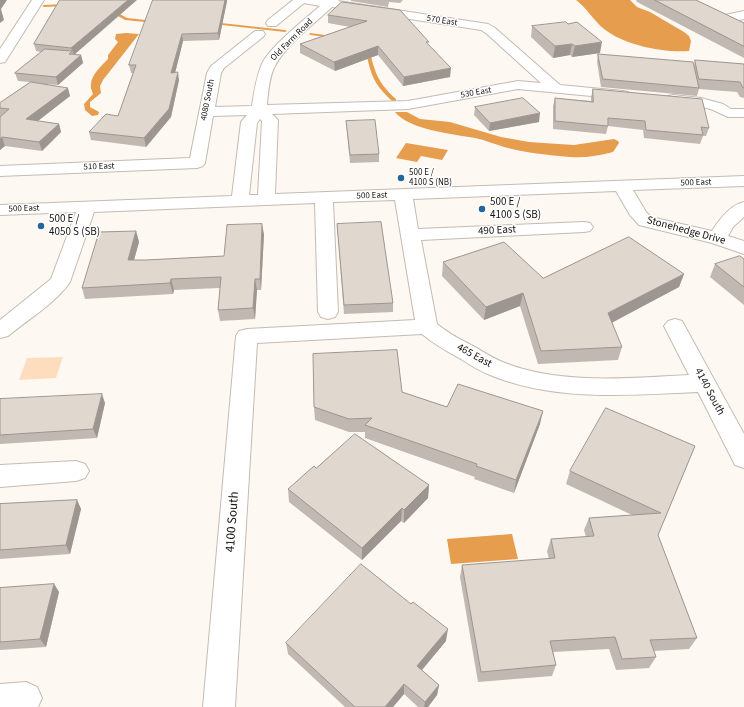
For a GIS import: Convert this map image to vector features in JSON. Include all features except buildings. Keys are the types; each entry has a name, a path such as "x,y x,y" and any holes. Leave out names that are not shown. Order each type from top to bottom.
{"street":[{"path":"0,59 38,0"},
{"path":"272,23 300,0"},
{"name":"570 East","path":"306,0 332,2 484,27 491,31 555,88"},
{"name":"Old Farm Road","path":"240,201 249,122 259,110 262,85 268,65 285,44 332,2"},
{"path":"711,13 742,28"},
{"path":"724,19 744,15"},
{"name":"4080 South","path":"197,163 214,73 218,66 259,34"},
{"name":"530 East","path":"206,112 408,105 518,86 637,96"},
{"path":"658,98 701,102 718,107 728,113 744,113"},
{"path":"259,110 270,120 266,200"},
{"name":"510 East","path":"0,171 197,163"},
{"name":"500 East","path":"0,210 744,181"},
{"name":"Stonehedge Drive","path":"622,186 639,216 645,221 717,238 744,248"},
{"path":"403,195 426,328"},
{"path":"324,197 328,312"},
{"path":"0,331 50,292 60,282 87,207"},
{"path":"717,238 726,224 744,207"},
{"name":"490 East","path":"410,235 584,227"},
{"name":"4140 South","path":"675,326 744,458"},
{"name":"4100 South","path":"218,707 247,336 426,328"},
{"name":"465 East","path":"426,328 504,372 525,378 571,385 618,387 705,383"},
{"path":"0,476 76,471"}],"shaded area":[{"path":"576,0 630,0 637,7 650,12 689,36 691,41 689,51 668,51 644,47 612,35 604,29"},
{"path":"116,34 139,34 103,80 100,86 101,93 90,102 90,107 99,112 98,115 92,116 85,110 84,104 93,94 91,81 97,70 108,59 108,55 118,42 115,39"},
{"path":"395,112 407,112 420,119 450,122 501,137 529,142 574,145 614,139 619,143 613,152 602,155 570,157 537,154 504,147 479,139 444,133 421,127 410,123"},
{"path":"406,143 448,150 442,160 421,156 417,162 396,158"},
{"path":"63,357 56,378 19,380 27,358"},
{"path":"512,534 518,559 451,564 447,539"}],"waterway":[{"path":"44,6 65,5"},
{"path":"112,11 126,19 155,22"},
{"path":"213,23 285,31"},
{"path":"311,34 332,37"},
{"path":"367,49 378,83 381,88 394,100"}],"place":[{"name":"500 E / 4100 S (NB)","path":"401,178"},
{"name":"500 E / 4100 S (SB)","path":"482,209"},
{"name":"500 E / 4050 S (SB)","path":"41,226"}]}
